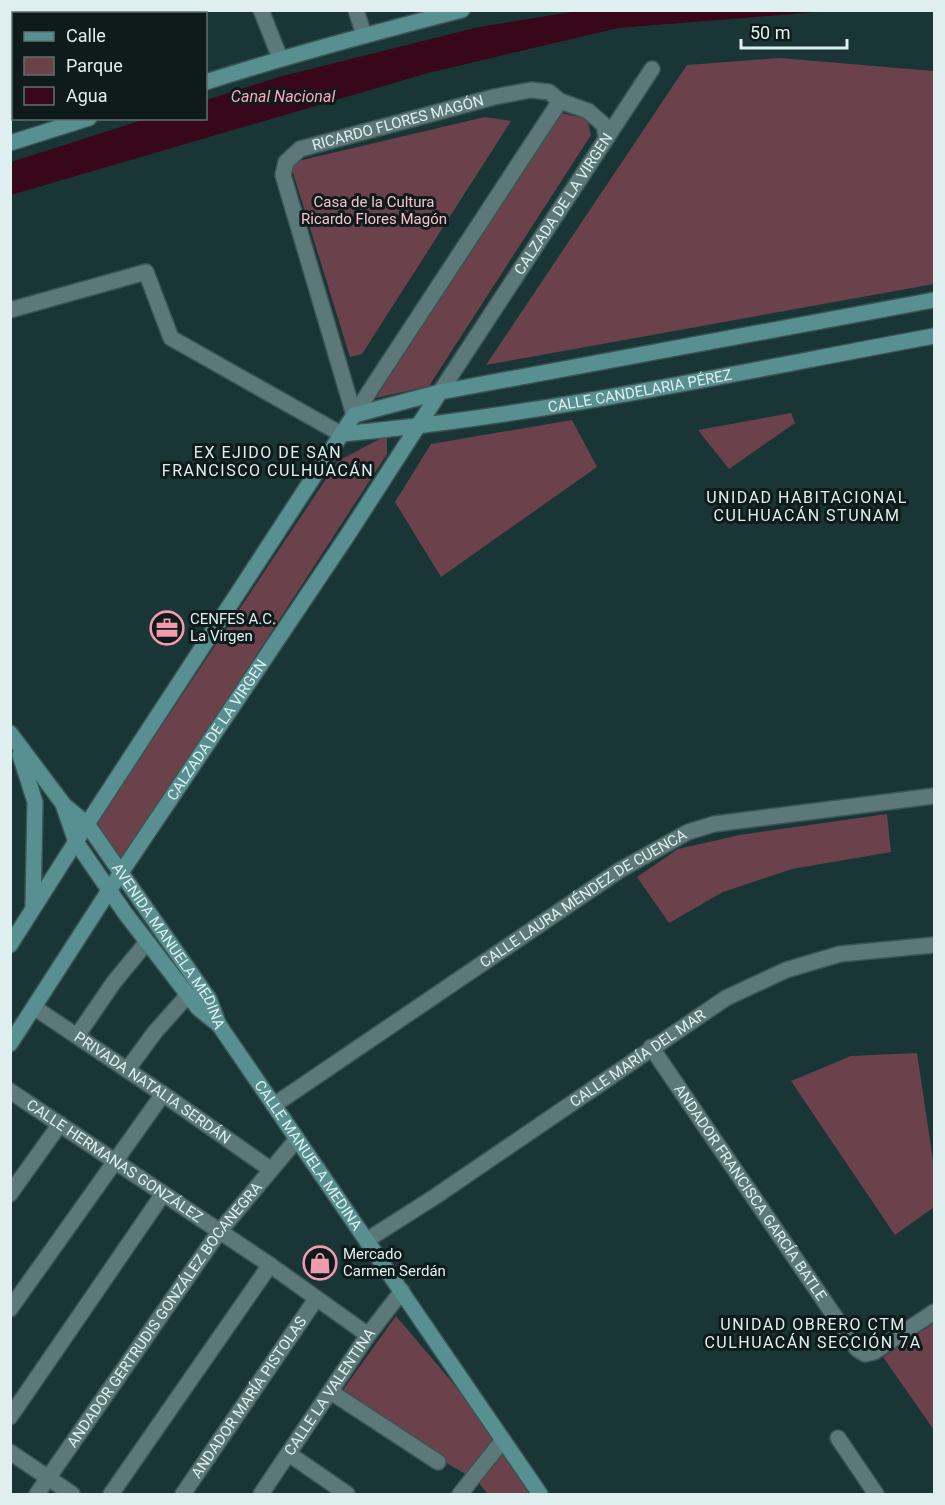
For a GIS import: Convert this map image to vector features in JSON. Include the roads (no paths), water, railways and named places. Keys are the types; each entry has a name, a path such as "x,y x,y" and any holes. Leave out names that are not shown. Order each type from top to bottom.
{"main road":[{"path":"207,82 280,58 462,10"},
{"path":"10,143 83,120"},
{"path":"10,945 354,415 440,392 934,300"},
{"name":"CALLE CANDELARIA PÉREZ","path":"341,434 416,427 582,401 934,336"},
{"name":"CALZADA DE LA VIRGEN","path":"10,1044 110,889 347,536 440,392"},
{"path":"14,738 64,805"},
{"path":"14,738 35,802 33,909"},
{"name":"AVENIDA MANUELA MEDINA","path":"64,805 87,824 122,873 209,999 219,1024"},
{"name":"AVENIDA MANUELA MEDINA","path":"64,805 76,842 147,942 198,1008 219,1024"},
{"name":"CALLE MANUELA MEDINA","path":"219,1024 540,1494"}],"street":[{"path":"261,10 280,58"},
{"path":"356,10 364,35"},
{"path":"606,137 652,69"},
{"name":"RICARDO FLORES MAGÓN","path":"354,415 283,176 285,162 300,149 494,97 531,90 549,92 560,101"},
{"path":"354,415 560,101"},
{"name":"CALZADA DE LA VIRGEN","path":"440,392 606,137 604,124 588,111 560,101"},
{"path":"10,310 146,272 171,338 341,434"},
{"name":"CALLE LAURA MÉNDEZ DE CUENCA","path":"274,1105 620,870 688,832 714,824 934,796"},
{"path":"77,1036 114,982 147,942"},
{"name":"CALLE MARÍA DEL MAR","path":"367,1240 436,1196 651,1047 726,998 786,970 840,954 934,945"},
{"path":"127,1070 155,1032 188,995"},
{"name":"PRIVADA NATALIA SERDÁN","path":"34,1008 270,1169"},
{"name":"ANDADOR FRANCISCA GARCÍA BATLE","path":"651,1047 857,1349 865,1354 874,1352 934,1312"},
{"name":"CALLE HERMANAS GONZÁLEZ","path":"10,1090 270,1265 368,1335"},
{"path":"10,1309 163,1094"},
{"path":"10,1194 60,1124"},
{"name":"ANDADOR GERTRUDIS GONZÁLEZ BOCANEGRA","path":"37,1494 219,1232 297,1139"},
{"path":"10,1417 163,1194"},
{"path":"111,1494 270,1265"},
{"name":"CALLE LA VALENTINA","path":"261,1494 368,1335 402,1291"},
{"name":"ANDADOR MARÍA PISTOLAS","path":"183,1494 316,1299"},
{"path":"331,1392 438,1462"},
{"path":"838,1438 876,1494"},
{"path":"460,1494 503,1440"},
{"path":"10,1452 72,1494"},
{"path":"289,1454 347,1494"}],"water":[{"name":"Canal Nacional","path":"578,11 829,11 618,28 428,73 11,195 11,162 143,120 207,120 207,100 279,77 479,27"}],"place":[{"name":"CENFES A.C. La Virgen","path":"167,628"},
{"name":"Mercado Carmen Serdán","path":"320,1263"}],"district":[{"name":"EX EJIDO DE SAN FRANCISCO CULHUACÁN","path":"268,461"},
{"name":"UNIDAD HABITACIONAL CULHUACÁN STUNAM","path":"807,506"},
{"name":"UNIDAD OBRERO CTM CULHUACÁN SECCIÓN 7A","path":"813,1333"}],"park label":[{"name":"Casa de la Cultura Ricardo Flores Magón","path":"374,210"}]}
